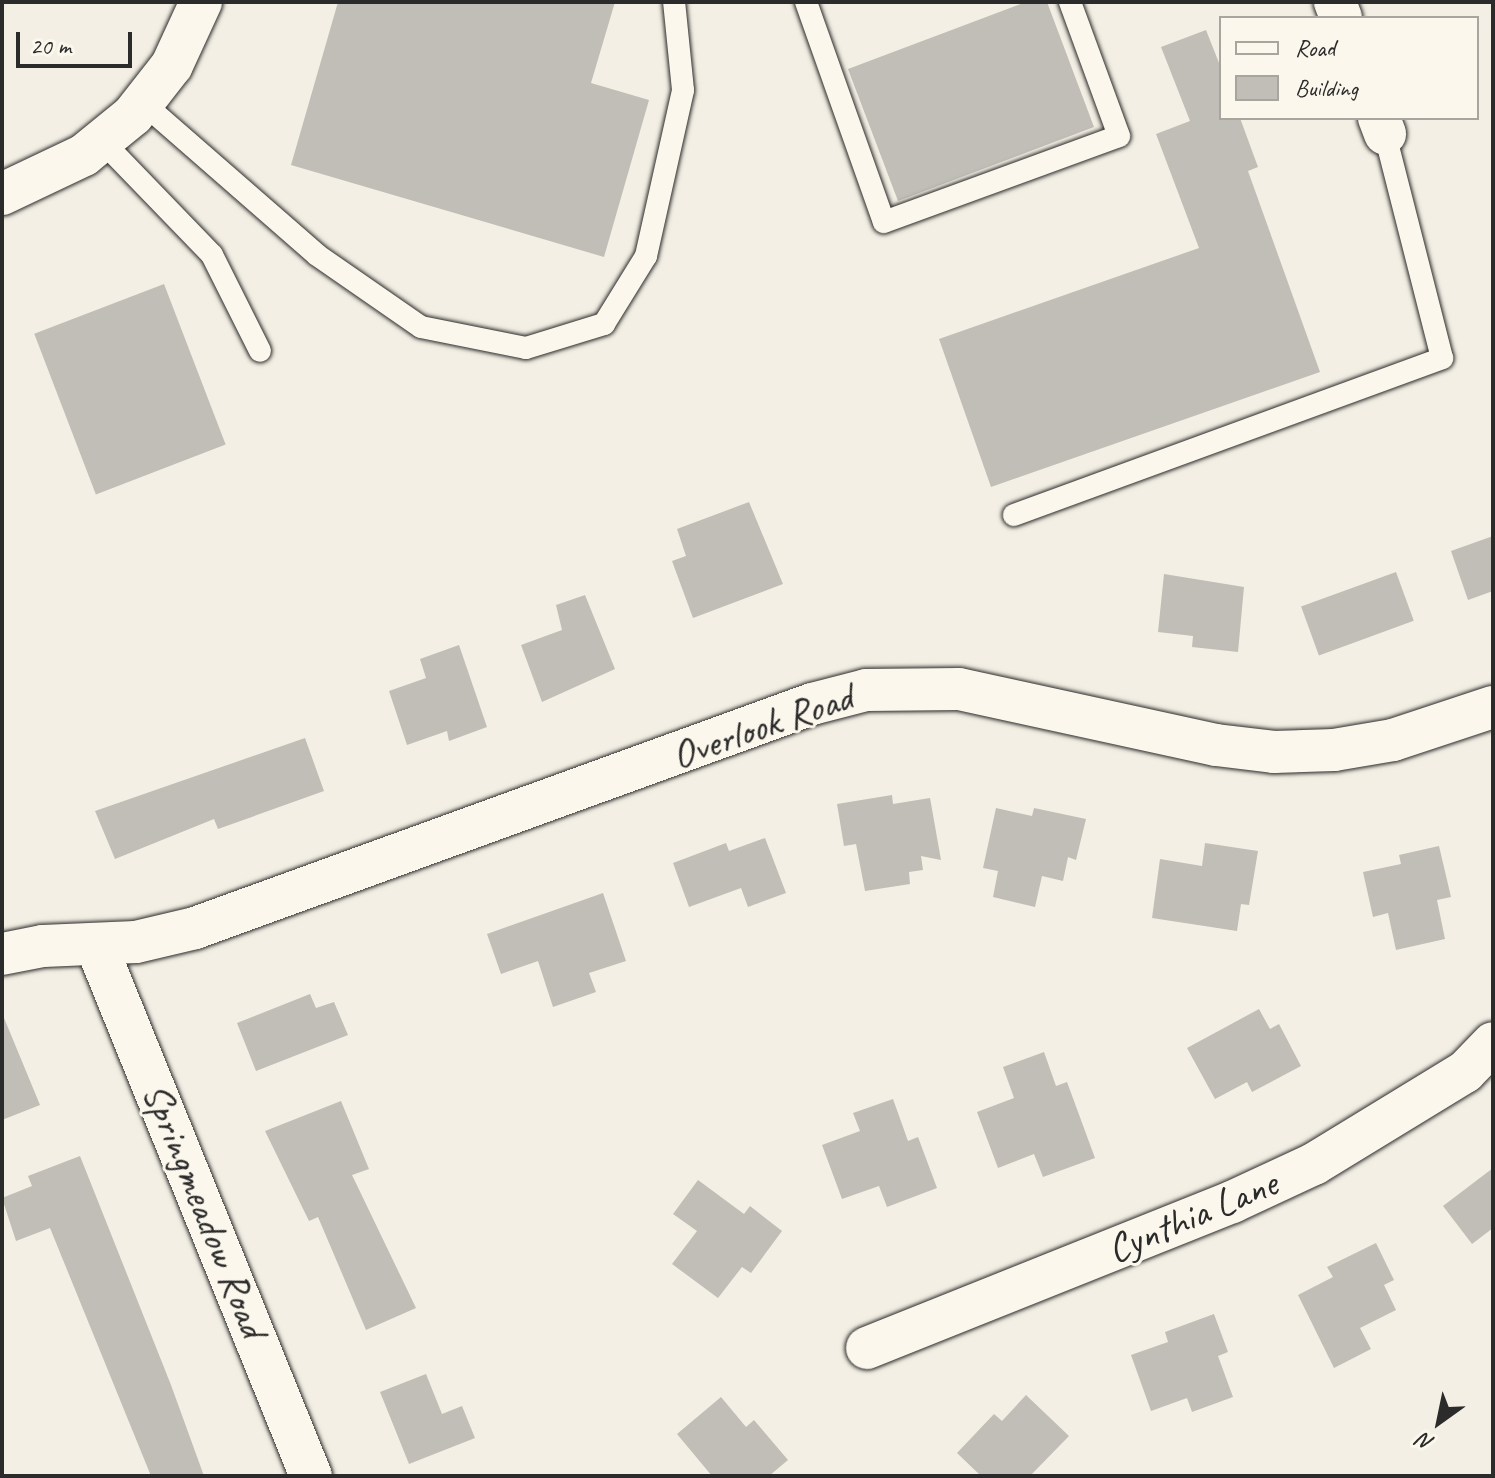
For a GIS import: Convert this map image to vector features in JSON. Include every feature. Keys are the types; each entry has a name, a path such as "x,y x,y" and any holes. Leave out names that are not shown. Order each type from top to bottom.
{"street":[{"path":"2,194 48,176 102,141 143,103 172,65 201,2"},
{"name":"Overlook Road","path":"2,954 43,946 96,945 195,928 812,704 866,690 959,689 1216,745 1274,752 1334,750 1393,740 1492,709"},
{"name":"Springmeadow Road","path":"96,945 311,1476"},
{"name":"Cynthia Lane","path":"867,1348 1232,1202 1314,1164 1465,1072 1493,1043"}],"lane":[{"path":"143,103 317,255 421,327 526,348 604,324 646,256 683,90 674,2"},
{"path":"806,2 884,222 1119,136 1070,2"},
{"path":"1014,515 1442,358 1382,126"},
{"path":"102,141 212,255 260,351"}],"building":[{"path":"338,2 615,2 591,83 649,100 604,257 291,165"},
{"path":"1026,2 1047,2 1094,127 898,201 848,69"},
{"path":"1206,30 1219,63 1219,120 1241,120 1258,167 1248,171 1320,372 991,487 939,339 1199,248 1156,134 1190,121 1161,47"},
{"path":"164,284 226,445 96,494 34,334"},
{"path":"749,502 783,584 693,618 672,561 686,556 677,529"},
{"path":"1493,536 1493,591 1468,600 1451,551"},
{"path":"1396,572 1414,621 1319,655 1301,607"},
{"path":"1164,574 1244,587 1238,652 1192,647 1193,636 1158,632"},
{"path":"585,595 615,669 542,702 521,645 562,630 556,605"},
{"path":"459,645 487,727 449,741 447,731 407,745 389,691 426,678 420,659"},
{"path":"305,738 324,791 218,829 214,819 115,859 95,811"},
{"path":"892,795 893,804 930,798 941,860 921,856 923,870 909,872 910,884 865,891 856,844 844,846 837,804"},
{"path":"996,808 1032,816 1034,808 1086,819 1076,860 1068,857 1063,881 1042,876 1035,907 993,897 998,871 983,868"},
{"path":"765,838 786,893 748,907 741,888 689,907 673,863 726,843 729,851"},
{"path":"1205,843 1258,851 1249,905 1241,904 1237,931 1152,918 1160,859 1202,866"},
{"path":"1439,846 1451,897 1437,900 1445,939 1396,950 1388,913 1373,917 1363,872 1401,864 1399,855"},
{"path":"603,893 626,961 589,973 596,992 553,1007 538,961 501,974 487,934"},
{"path":"310,994 316,1008 334,1002 348,1035 256,1071 237,1023"},
{"path":"1259,1009 1270,1029 1279,1024 1301,1066 1252,1092 1247,1082 1215,1099 1187,1048"},
{"path":"2,1013 40,1105 2,1120"},
{"path":"1044,1052 1056,1086 1067,1082 1095,1158 1043,1177 1034,1154 998,1168 977,1112 1014,1098 1003,1067"},
{"path":"893,1099 908,1141 918,1137 937,1188 887,1207 879,1186 842,1199 822,1145 860,1131 853,1113"},
{"path":"341,1101 369,1169 352,1175 416,1308 366,1330 318,1217 309,1221 265,1131"},
{"path":"80,1156 204,1476 151,1476 50,1228 16,1241 2,1198 32,1186 28,1176"},
{"path":"1493,1168 1493,1228 1472,1244 1443,1206"},
{"path":"698,1180 744,1214 750,1206 782,1231 751,1273 742,1267 718,1298 672,1264 697,1231 673,1214"},
{"path":"1376,1243 1394,1280 1384,1285 1396,1310 1360,1328 1371,1349 1334,1368 1298,1295 1333,1277 1327,1267"},
{"path":"1214,1314 1228,1352 1218,1356 1233,1397 1192,1412 1187,1398 1151,1411 1131,1355 1168,1342 1165,1332"},
{"path":"426,1374 442,1414 462,1406 475,1438 409,1464 380,1392"},
{"path":"1026,1395 1069,1436 1030,1476 981,1476 957,1453 994,1414 1002,1421"},
{"path":"721,1397 746,1427 754,1420 788,1460 769,1476 712,1476 677,1434"}]}
